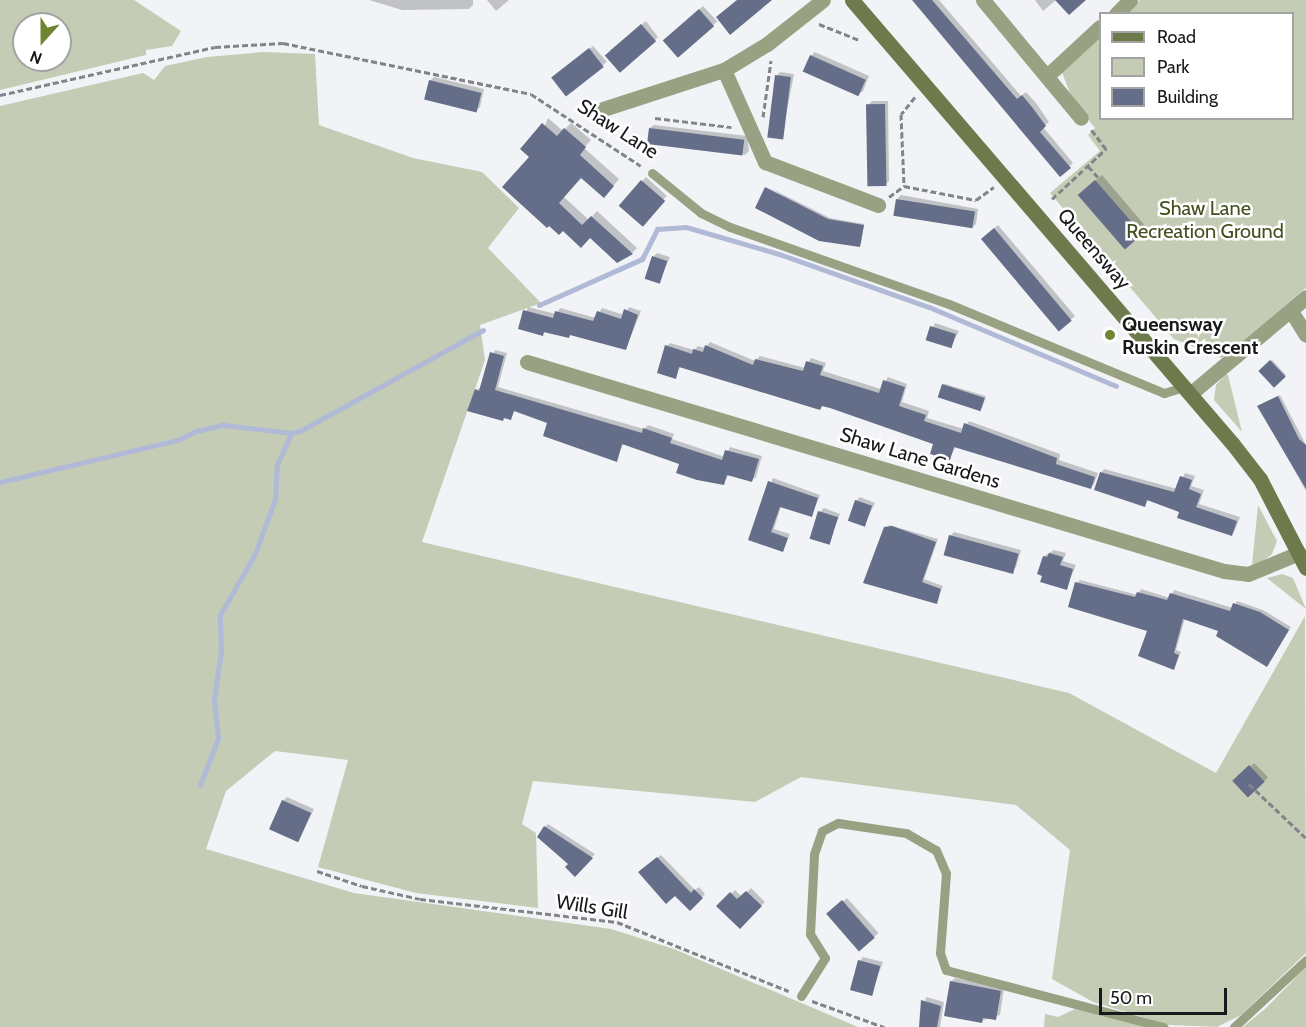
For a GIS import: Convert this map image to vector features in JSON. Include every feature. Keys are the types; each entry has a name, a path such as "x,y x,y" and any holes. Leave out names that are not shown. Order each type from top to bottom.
{"street":[{"path":"603,109 724,70 774,37 822,0"},
{"name":"Queensway","path":"852,0 1257,474 1306,568"},
{"path":"983,0 1081,118"},
{"path":"1118,12 1130,0"},
{"path":"1047,76 1099,29"},
{"path":"724,70 765,162 878,205"},
{"path":"1187,391 1306,297"},
{"path":"1291,311 1306,335"},
{"name":"Shaw Lane Gardens","path":"527,362 1224,571 1248,574 1299,553"}],"lane":[{"name":"Shaw Lane","path":"652,173 701,213 730,227 949,304 1164,393 1187,391"},
{"path":"801,996 825,958 810,934 814,854 822,831 838,823 906,833 936,850 946,873 940,953 946,970 1164,1027"},
{"path":"1234,1027 1306,960"}],"path":[{"path":"813,21 859,40"},
{"path":"655,118 750,129 762,124 774,37"},
{"name":"Shaw Lane","path":"0,95 215,47 283,43 531,94 652,173"},
{"path":"927,86 901,114 904,186 976,200 1004,177"},
{"path":"1052,200 1088,166 1106,145 1081,118"},
{"path":"1088,166 1098,177"},
{"path":"1249,784 1306,838"},
{"name":"Wills Gill","path":"317,871 362,886 420,899 617,922 884,1027"}],"green space":[{"path":"0,0 134,0 181,31 172,46 146,50 146,55 0,90"},
{"name":"Shaw Lane Recreation Ground","path":"1140,0 1306,0 1306,288 1222,358 1174,339 1050,193 1100,151 1088,135 1095,128 1073,101 1061,70 1099,34 1099,120 1294,120 1294,12 1128,12"},
{"path":"263,52 315,54 319,125 413,158 482,172 519,208 488,248 541,303 480,325 485,360 422,542 1069,693 1216,773 1305,616 1306,953 1241,1015 1217,1027 1169,1025 1093,1002 1052,979 1070,850 1016,805 801,777 755,802 533,781 522,824 536,833 538,908 416,893 318,867 348,760 275,751 226,791 206,849 354,893 611,929 674,949 858,1027 0,1027 0,106 143,73 154,80 165,66 207,57"},
{"path":"1226,374 1242,432 1214,400 1216,385"},
{"path":"1258,505 1277,541 1272,554 1261,563 1252,565"},
{"path":"1282,574 1293,578 1306,609 1267,578"},
{"path":"1306,967 1306,1027 1243,1027 1266,1008"},
{"path":"1075,1009 1146,1027 1044,1027 1045,1014 1058,1017"}],"building":[{"path":"737,0 772,0 730,35 716,17"},
{"path":"912,0 932,0 1017,99 1022,95 1046,126 1040,132 1071,168 1060,177"},
{"path":"1055,0 1086,0 1069,15"},
{"path":"699,9 714,26 678,58 663,40"},
{"path":"641,24 656,41 620,73 605,55"},
{"path":"589,48 604,67 566,96 551,78"},
{"path":"810,55 866,80 858,96 803,71"},
{"path":"775,75 791,77 783,139 767,138"},
{"path":"429,80 481,93 477,112 424,99"},
{"path":"866,104 885,104 886,186 867,186"},
{"path":"542,123 557,136 564,128 586,147 580,155 614,186 604,198 581,178 559,203 582,225 591,216 633,254 617,263 590,238 581,248 563,231 559,235 549,226 547,228 502,187 529,157 520,149"},
{"path":"649,128 744,140 742,156 647,144"},
{"path":"641,180 665,201 643,227 619,206"},
{"path":"1095,180 1142,234 1125,249 1078,195"},
{"path":"765,187 828,219 864,225 860,247 819,241 755,208"},
{"path":"896,199 975,212 972,228 893,216"},
{"path":"994,228 1072,321 1059,332 981,239"},
{"path":"652,256 667,261 660,284 645,279"},
{"path":"624,309 638,315 626,350 570,335 569,338 544,332 543,336 518,329 523,310 553,318 555,311 593,321 597,311 621,319"},
{"path":"930,326 956,334 951,348 926,340"},
{"path":"665,345 692,354 693,349 703,352 705,345 753,365 755,359 803,371 806,361 823,366 820,375 879,393 883,380 905,387 899,406 926,415 924,421 961,433 964,423 1057,458 1056,464 1095,477 1091,489 954,447 950,460 930,454 933,444 830,408 822,406 820,410 679,367 676,379 657,373"},
{"path":"490,352 504,356 495,390 642,433 643,428 672,438 670,443 722,460 725,450 759,459 752,482 727,475 724,485 697,480 676,473 679,464 622,444 617,462 543,436 547,423 514,411 511,420 504,418 503,421 467,411 475,389 479,391"},
{"path":"1270,360 1286,377 1274,388 1258,371"},
{"path":"942,384 985,398 980,411 938,397"},
{"path":"1278,396 1299,439 1306,445 1306,489 1257,406"},
{"path":"1100,472 1174,492 1180,476 1192,480 1189,489 1201,494 1196,507 1237,521 1232,536 1177,518 1179,512 1147,500 1145,507 1094,490"},
{"path":"768,481 818,498 812,517 780,507 771,532 788,538 783,552 748,540"},
{"path":"855,500 872,506 865,527 848,521"},
{"path":"818,511 838,517 830,545 810,539"},
{"path":"892,526 936,542 922,582 941,589 937,604 863,583 884,527"},
{"path":"949,535 1019,554 1013,574 944,555"},
{"path":"1049,553 1063,557 1060,565 1073,569 1067,590 1040,582 1042,576 1037,574 1043,556 1047,557"},
{"path":"1075,582 1135,597 1137,592 1167,600 1170,593 1230,611 1233,603 1260,612 1289,630 1267,667 1216,636 1218,631 1183,619 1174,653 1179,655 1174,670 1138,656 1147,631 1068,607"},
{"path":"1249,765 1265,782 1248,798 1232,781"},
{"path":"282,800 311,813 298,842 269,829"},
{"path":"544,826 593,858 575,877 565,867 568,864 537,837"},
{"path":"657,857 691,893 694,889 703,898 690,911 675,896 666,904 638,872"},
{"path":"746,891 762,906 740,929 716,906 730,892 737,899"},
{"path":"842,900 875,938 859,952 826,914"},
{"path":"858,960 880,966 872,996 850,990"},
{"path":"950,981 1001,991 996,1020 983,1018 982,1023 944,1016"},
{"path":"921,1000 941,1006 937,1027 919,1027"}],"waterway":[{"path":"539,305 642,259 657,229 686,227 779,254 929,307 1116,386"},
{"path":"200,785 218,738 214,700 221,651 220,615 255,554 275,499 277,465 291,433 300,431 483,330"},
{"path":"0,482 178,440 196,431 223,425 291,433"}],"place":[{"name":"Queensway Ruskin Crescent","path":"1110,335"}]}
